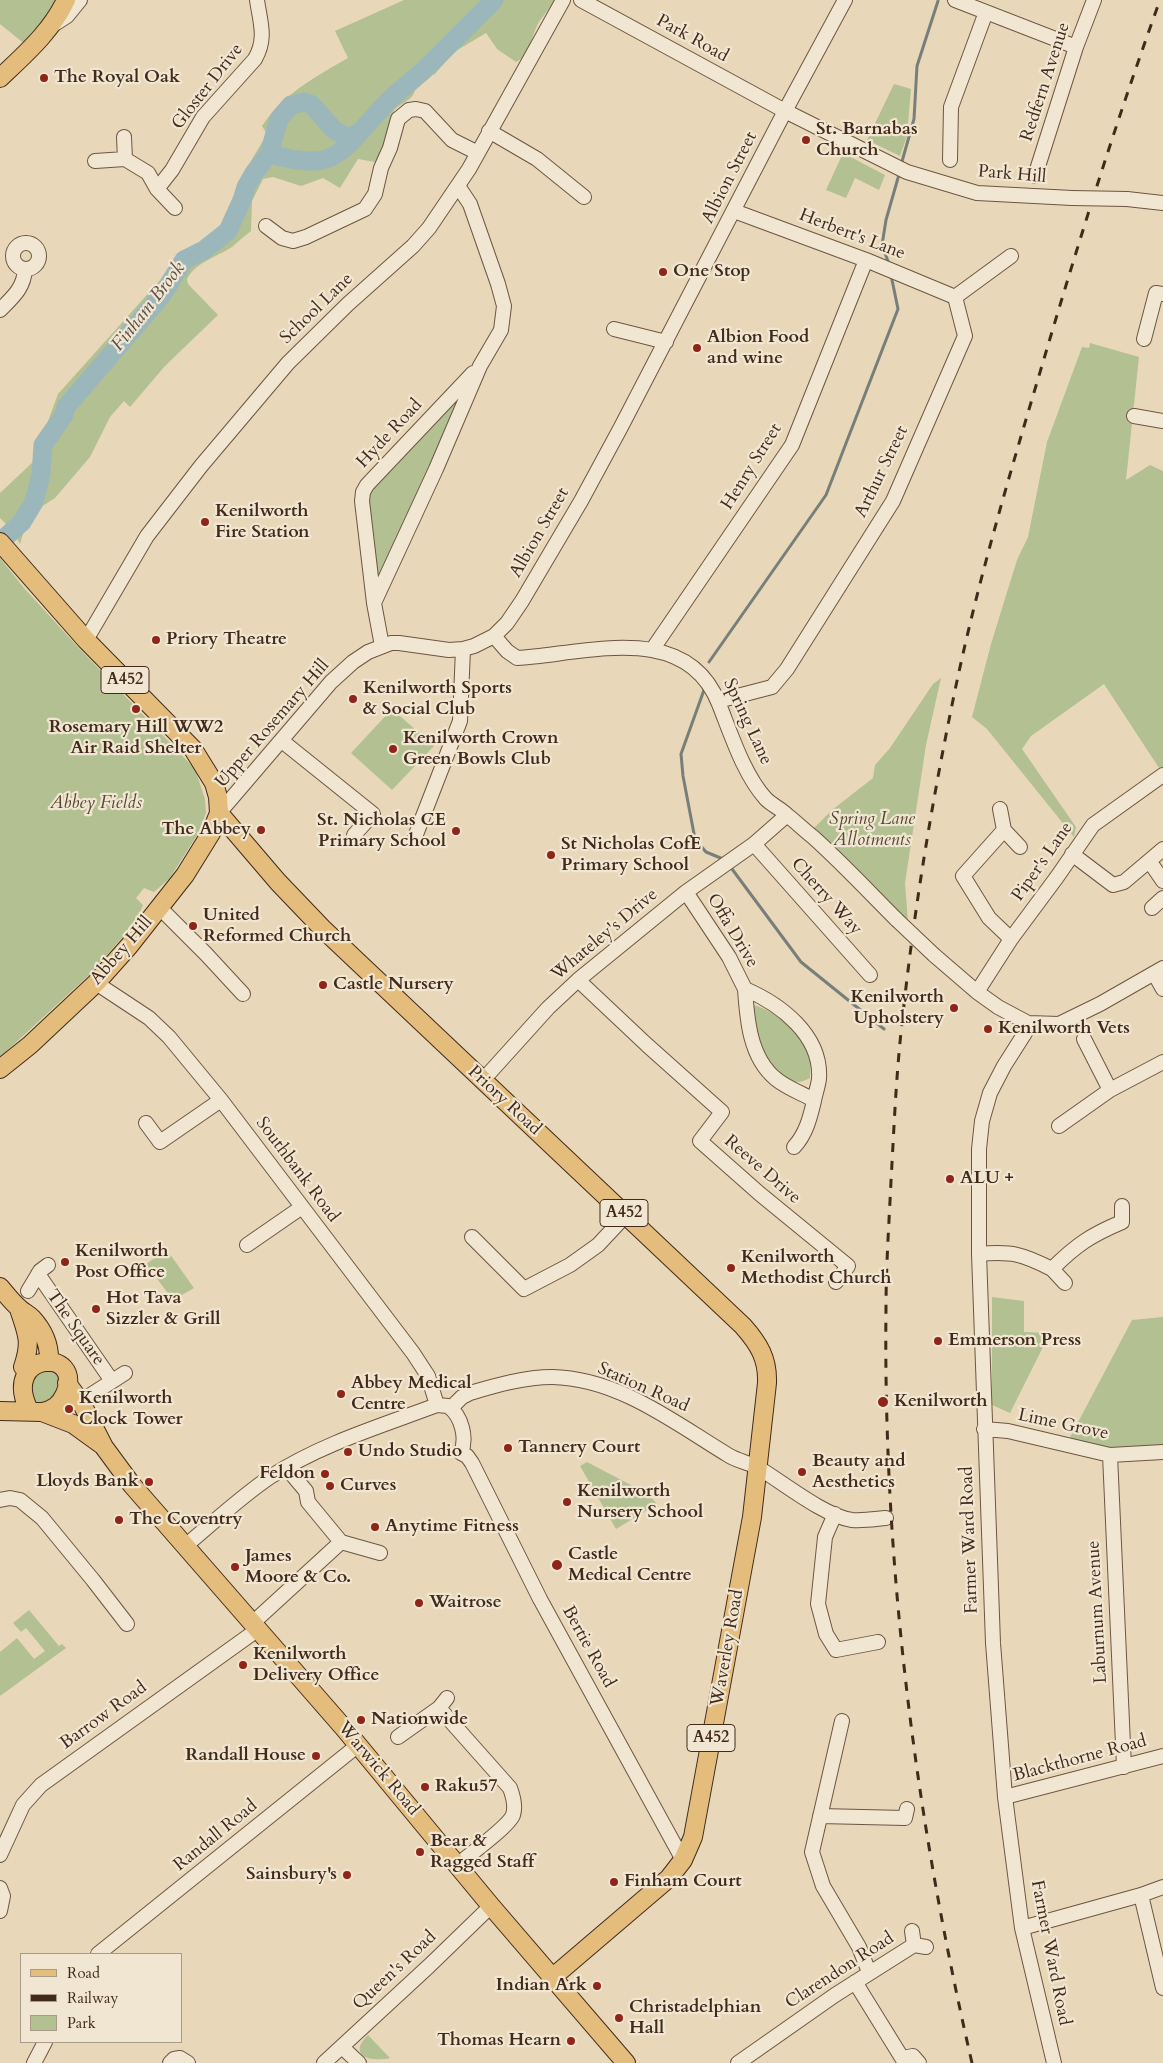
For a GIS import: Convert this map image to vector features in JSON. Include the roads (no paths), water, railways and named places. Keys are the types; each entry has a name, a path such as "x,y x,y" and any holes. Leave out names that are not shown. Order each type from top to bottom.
{"main road":[{"path":"0,78 52,25 66,0"},
{"name":"A452","path":"0,542 86,640 193,749 214,783 220,813"},
{"name":"Abbey Hill","path":"0,1069 30,1045 96,983 160,908 212,833 220,813"},
{"name":"Priory Road","path":"220,813 278,882 322,928 753,1337 762,1349 766,1364 766,1396 759,1468"},
{"path":"0,1287 19,1308 31,1317 46,1339 49,1362"},
{"path":"19,1308 27,1334 29,1350 14,1379 18,1398 35,1411 73,1424 104,1446"},
{"path":"14,1379 32,1361 49,1362 60,1369 82,1404 104,1446 132,1485 187,1544"},
{"path":"0,1411 54,1409 64,1395 66,1380"},
{"name":"Waverley Road","path":"553,1977 668,1878 683,1860 693,1836 700,1807 746,1552 759,1468"},
{"name":"Warwick Road","path":"187,1544 257,1625 491,1906 626,2063"}],"street":[{"path":"52,25 67,16 80,0"},
{"name":"Gloster Drive","path":"157,189 172,170 203,118 255,59 262,48 262,33 257,0"},
{"name":"School Lane","path":"86,640 147,536 207,458 288,363 348,304 422,237 458,186 478,153 563,0"},
{"name":"Park Road","path":"581,0 785,111"},
{"name":"Albion Street","path":"382,646 391,643 411,643 449,650 463,649 494,636 507,623 576,510 845,0"},
{"path":"955,0 979,7 1076,47"},
{"name":"Redfern Avenue","path":"1034,176 1076,47 1094,0"},
{"path":"950,160 951,108 979,7"},
{"path":"266,226 282,238 293,241 306,237 365,209 375,194 381,168 390,148 398,118 409,110 424,111 452,140 478,153"},
{"name":"Park Hill","path":"785,111 907,172 977,193 1127,199 1163,203"},
{"path":"489,132 537,159 584,197"},
{"path":"124,137 125,159"},
{"path":"95,161 125,159 148,173 157,189 175,208"},
{"name":"Hyde Road","path":"374,603 436,469 480,366 501,330 504,306 470,204 458,186"},
{"name":"Herbert's Lane","path":"734,211 866,260 955,298"},
{"path":"955,298 1011,256"},
{"name":"Henry Street","path":"652,650 792,445 866,260"},
{"path":"0,310 13,297 24,281 25,269"},
{"path":"1144,339 1156,293 1163,294"},
{"name":"Arthur Street","path":"718,700 772,687 787,669 893,501 965,336 955,298"},
{"path":"614,329 666,342"},
{"name":"Hyde Road","path":"382,646 374,603 362,501 363,492 367,485 480,366"},
{"path":"1134,416 1163,421"},
{"name":"Spring Lane","path":"494,636 507,651 517,658 618,647 652,650 677,656 693,666 706,678 718,700 735,743 752,778 766,799 815,839 934,955 977,992 998,1007 1028,1023"},
{"name":"Upper Rosemary Hill","path":"220,813 331,682 353,662 368,652 382,646"},
{"path":"415,837 460,721 463,649"},
{"path":"282,740 373,814 354,835"},
{"name":"Piper's Lane","path":"977,992 1011,939 1092,825 1163,776"},
{"path":"1000,810 1004,830 1020,847"},
{"name":"Whateley's Drive","path":"483,1080 548,1008 578,980 686,892 754,844 787,815"},
{"path":"1004,830 959,872 989,918 1011,939"},
{"name":"Cherry Way","path":"754,844 870,975"},
{"path":"1072,854 1113,885 1124,882 1150,862 1163,849"},
{"path":"1150,862 1163,881"},
{"name":"Offa Drive","path":"686,892 729,957 745,989 750,1033 757,1053 766,1069 783,1084 814,1100"},
{"path":"1152,908 1163,898"},
{"path":"160,908 243,994"},
{"path":"1028,1023 1059,1024 1100,1004 1159,971 1163,989"},
{"name":"Reeve Drive","path":"578,980 722,1112 700,1141 760,1194 848,1266 836,1282"},
{"name":"Southbank Road","path":"96,983 149,1018 162,1030 221,1100 413,1353 428,1376 444,1407 458,1417 464,1436 464,1446 461,1453"},
{"name":"Offa Drive","path":"745,989 759,995 786,1012 799,1025 810,1041 816,1058 819,1077 812,1113 807,1127 794,1147"},
{"name":"Farmer Ward Road","path":"1028,1023 1025,1033 1004,1066 990,1093 982,1122 979,1150 979,1254 993,1643 1006,1797 1022,1928 1054,2063"},
{"path":"1084,1039 1110,1090"},
{"path":"1059,1126 1110,1090 1163,1062"},
{"path":"146,1123 160,1142 221,1100"},
{"path":"1052,1269 1079,1243 1099,1231 1123,1225 1122,1206"},
{"path":"247,1245 302,1207"},
{"path":"472,1237 524,1289 570,1265 598,1246 626,1215"},
{"path":"979,1254 1004,1252 1016,1254 1052,1269 1065,1283"},
{"name":"The Square","path":"28,1291 43,1270 112,1381"},
{"name":"The Square","path":"86,1398 125,1373"},
{"name":"Station Road","path":"187,1544 269,1478 320,1451 444,1407 462,1397 498,1385 532,1378 553,1377 576,1380 618,1393 648,1407 677,1422 739,1462 759,1468 834,1514 852,1520 886,1518"},
{"name":"Lime Grove","path":"984,1429 1008,1431 1110,1455 1163,1452"},
{"name":"Bertie Road","path":"461,1453 467,1456 472,1463 544,1606 683,1860"},
{"name":"Laburnum Avenue","path":"1110,1455 1124,1767"},
{"path":"290,1472 306,1491 308,1502 341,1542 380,1553"},
{"path":"0,1500 6,1498 20,1500 42,1518 127,1624"},
{"path":"834,1514 825,1537 818,1604 826,1634 836,1650 878,1642"},
{"name":"Barrow Road","path":"0,1855 21,1809 30,1795 41,1784 257,1625 341,1542"},
{"path":"398,1737 443,1703 510,1788 513,1797 512,1816 505,1825 457,1865"},
{"path":"842,1720 812,1852 823,1886 859,1947 869,1972"},
{"name":"Randall Road","path":"99,1953 357,1746"},
{"name":"Blackthorne Road","path":"1006,1797 1163,1756"},
{"path":"820,1816 905,1818 907,1808"},
{"path":"1022,1928 1141,1895 1163,1887"},
{"path":"0,1888 4,1896 0,1911"},
{"path":"1141,1895 1163,1988"},
{"name":"Queen's Road","path":"324,2063 491,1906"},
{"name":"Clarendon Road","path":"738,2063 854,1982 917,1941"},
{"path":"854,1982 902,2058 913,2056 920,2063"},
{"path":"34,2063 44,2043"},
{"path":"342,2047 359,2063"},
{"path":"170,2063 174,2059 180,2058 188,2063"}],"waterway":[{"name":"Finham Brook","path":"0,542 22,522 34,502 41,474 43,445 64,415 66,407 162,295 184,260 204,250 228,231 246,187 269,154 279,119 291,105 304,102 312,105 334,130 345,136 353,136 360,132 390,99 423,71 494,0"},
{"path":"901,165 914,119 917,66 938,1"},
{"path":"269,154 296,160 319,161 339,152 360,132"},
{"path":"889,264 882,245 886,220 900,171"},
{"path":"709,662 826,495 898,309 891,275"},
{"path":"704,690 681,754 683,776 695,839 706,852 723,859"},
{"path":"732,869 801,962 884,1029"}],"railway":[{"path":"972,2063 934,1877 919,1783 906,1688 890,1498 886,1403 887,1261 900,1043 911,944 929,827 951,710 982,575 1073,264 1115,131 1160,0"}],"place":[{"name":"The Royal Oak","path":"44,78"},
{"name":"St. Barnabas Church","path":"806,140"},
{"name":"One Stop","path":"663,272"},
{"name":"Albion Food and wine","path":"697,348"},
{"name":"Kenilworth Fire Station","path":"205,522"},
{"name":"Priory Theatre","path":"156,640"},
{"name":"Kenilworth Sports & Social Club","path":"353,699"},
{"name":"Rosemary Hill WW2 Air Raid Shelter","path":"136,709"},
{"name":"Kenilworth Crown Green Bowls Club","path":"393,749"},
{"name":"The Abbey","path":"261,830"},
{"name":"St. Nicholas CE Primary School","path":"456,831"},
{"name":"St Nicholas CofE Primary School","path":"551,855"},
{"name":"United Reformed Church","path":"193,926"},
{"name":"Castle Nursery","path":"323,985"},
{"name":"Kenilworth Upholstery","path":"954,1008"},
{"name":"Kenilworth Vets","path":"988,1029"},
{"name":"ALU +","path":"950,1179"},
{"name":"Kenilworth Post Office","path":"65,1262"},
{"name":"Kenilworth Methodist Church","path":"731,1268"},
{"name":"Hot Tava Sizzler & Grill","path":"96,1309"},
{"name":"Emmerson Press","path":"938,1341"},
{"name":"Abbey Medical Centre","path":"341,1394"},
{"name":"Kenilworth","path":"883,1402"},
{"name":"Kenilworth Clock Tower","path":"69,1409"},
{"name":"Tannery Court","path":"508,1448"},
{"name":"Undo Studio","path":"348,1452"},
{"name":"Beauty and Aesthetics","path":"802,1472"},
{"name":"Feldon","path":"325,1474"},
{"name":"Lloyds Bank","path":"149,1482"},
{"name":"Curves","path":"330,1486"},
{"name":"Kenilworth Nursery School","path":"567,1502"},
{"name":"The Coventry","path":"119,1520"},
{"name":"Anytime Fitness","path":"375,1527"},
{"name":"Castle Medical Centre","path":"557,1565"},
{"name":"James Moore & Co.","path":"235,1567"},
{"name":"Waitrose","path":"419,1603"},
{"name":"Kenilworth Delivery Office","path":"243,1665"},
{"name":"Nationwide","path":"361,1720"},
{"name":"Randall House","path":"316,1756"},
{"name":"Raku57","path":"425,1787"},
{"name":"Bear & Ragged Staff","path":"420,1852"},
{"name":"Sainsbury's","path":"347,1875"},
{"name":"Finham Court","path":"614,1882"},
{"name":"Indian Ark","path":"597,1986"},
{"name":"Christadelphian Hall","path":"619,2018"},
{"name":"Thomas Hearn","path":"571,2041"}],"park label":[{"name":"Abbey Fields","path":"96,804"},
{"name":"Spring Lane Allotments","path":"872,830"}]}
